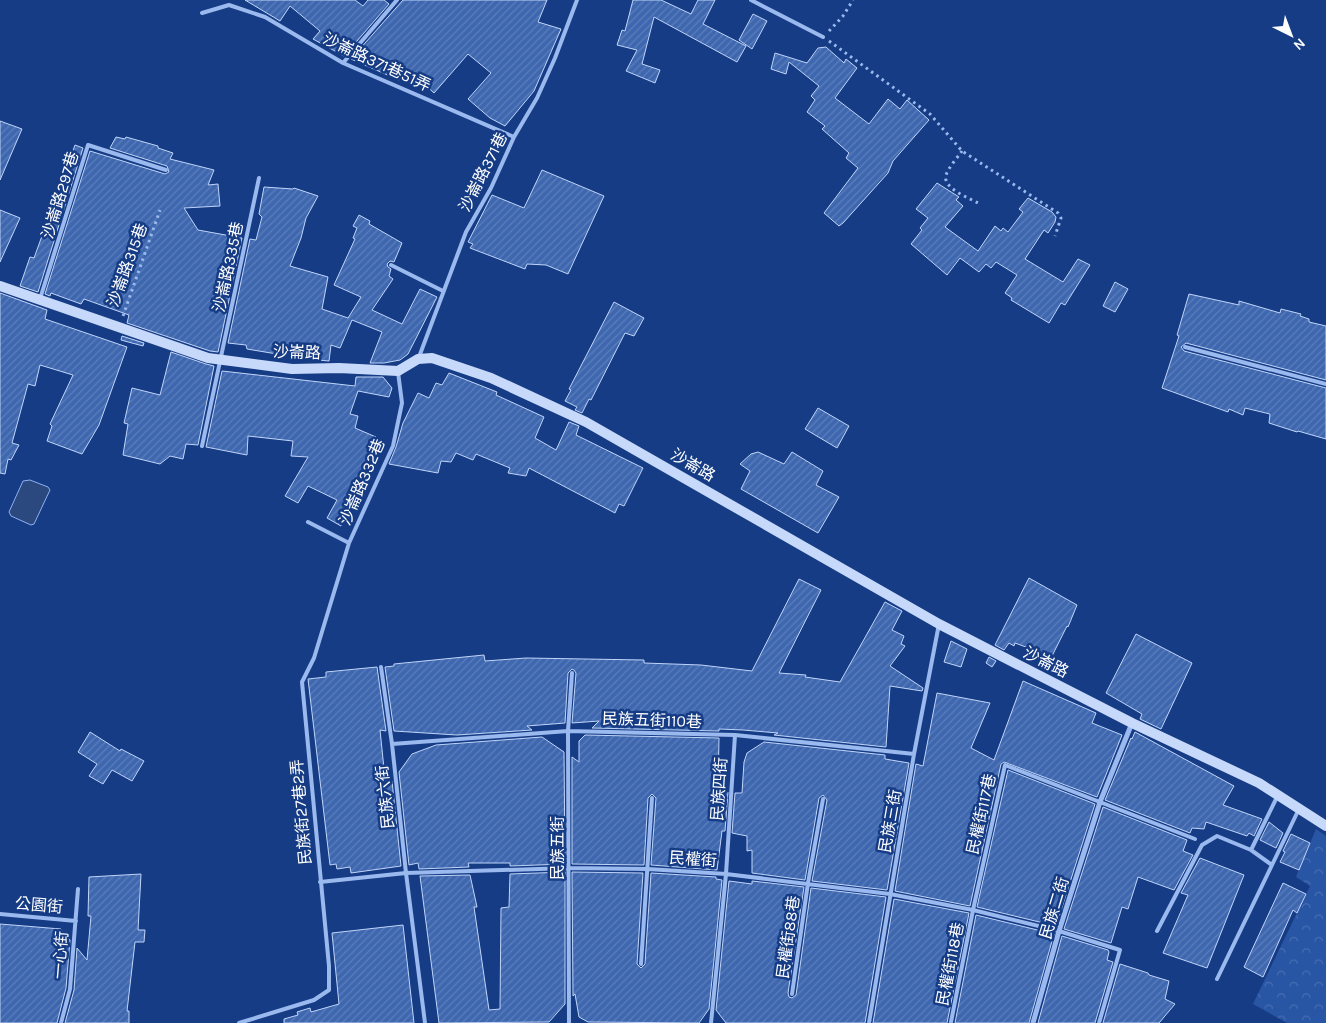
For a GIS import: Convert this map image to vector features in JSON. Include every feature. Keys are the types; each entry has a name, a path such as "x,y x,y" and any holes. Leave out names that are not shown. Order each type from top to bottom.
{"street":[{"name":"沙崙路","path":"0,286 118,328 221,361 292,369 338,368 398,371"},
{"name":"沙崙路","path":"418,360 432,358 491,378 586,422 938,624 1132,723 1259,783 1326,826"},
{"path":"398,371 418,360"},
{"name":"民族二街","path":"1033,1023 1059,931 1100,802 1132,723"}],"lane":[{"path":"343,63 397,0"},
{"name":"沙崙路371巷","path":"418,360 466,232 491,188 514,137 540,90 555,58 577,0"},
{"path":"751,0 823,37"},
{"name":"沙崙路371巷51弄","path":"202,13 229,5 265,17 343,63 514,137"},
{"name":"沙崙路297巷","path":"40,301 88,145 166,170"},
{"name":"沙崙路335巷","path":"202,446 260,178"},
{"path":"391,265 444,291"},
{"path":"1185,347 1326,384"},
{"name":"沙崙路332巷","path":"350,543 393,446 402,403 398,371"},
{"path":"308,522 350,543"},
{"name":"民族街27巷2弄","path":"239,1023 314,1000 329,990 329,966 302,682 317,650 350,543"},
{"name":"民族三街","path":"869,1023 938,624"},
{"path":"381,667 392,744"},
{"name":"民族五街","path":"568,1023 570,868 568,731 572,673"},
{"name":"民族六街","path":"425,1023 392,744 568,731"},
{"name":"民族五街110巷","path":"568,731 735,735"},
{"name":"民族四街","path":"711,1023 726,874 735,735 914,754"},
{"name":"民權街117巷","path":"973,910 1005,765 1100,802"},
{"path":"1251,850 1278,795"},
{"path":"641,964 652,798"},
{"name":"民權街88巷","path":"792,994 808,883 823,799"},
{"path":"1100,802 1195,839"},
{"path":"1217,979 1299,808"},
{"path":"1157,931 1202,845 1217,836 1251,850 1272,865"},
{"name":"民權街","path":"320,882 406,873 570,868 648,868 726,874 890,894 973,910 1059,931 1120,950 1099,1023"},
{"name":"一心街","path":"61,1023 70,988 78,889"},
{"name":"民權街118巷","path":"952,1022 973,910"},
{"name":"公園街","path":"0,914 76,921"}],"path":[{"path":"853,0 843,16 823,37 930,114 962,151 1058,213 1060,218 1055,236"},
{"path":"962,151 946,176 946,181 949,187 978,203"},
{"name":"沙崙路315巷","path":"118,328 160,210"}],"green space":[{"path":"1316,829 1326,836 1326,1023 1287,1023 1253,1004 1310,886 1296,877"}],"shaded area":[{"path":"30,480 48,487 50,490 34,524 31,525 11,516 9,512 23,481"}],"building":[{"path":"245,0 355,0 363,6 368,0 384,0 389,4 344,56 313,39 320,31 290,6 280,21"},
{"path":"403,0 547,0 538,22 561,29 534,91 505,126 490,118 468,99 491,73 468,54 434,93 421,81 416,88 402,76 399,80 351,59"},
{"path":"633,0 661,0 691,14 698,0 715,0 703,24 746,46 737,62 654,17 642,64 660,70 655,83 626,71 637,50 617,45 622,30 625,31"},
{"path":"753,14 767,21 752,49 739,40"},
{"path":"826,47 844,63 846,59 857,68 835,98 869,124 888,99 900,109 907,100 929,120 893,161 888,173 839,226 824,213 858,168 846,158 849,153 822,129 825,126 807,112 815,100 811,96 819,86 789,62 786,74 771,69 775,53 807,63 818,48"},
{"path":"0,121 22,129 0,180"},
{"path":"116,137 125,139 126,137 158,146 158,148 173,153 170,159 214,170 208,185 218,184 220,206 184,208 198,230 242,238 218,352 127,323 129,315 84,299 81,304 51,293 50,296 45,294 90,151 165,174 169,172 167,166 110,148"},
{"path":"75,145 83,148 38,292 20,286 30,257 34,258"},
{"path":"542,170 604,196 568,274 546,265 527,264 525,269 470,248 473,244 468,242 492,195 524,208"},
{"path":"937,183 959,197 956,200 963,206 945,227 978,251 995,226 1001,231 1003,228 1008,232 1023,212 1019,209 1028,198 1052,212 1056,217 1048,233 1044,230 1025,259 1063,282 1078,259 1090,265 1065,305 1061,303 1049,323 1011,300 1012,298 1005,293 1017,275 996,262 991,268 986,264 979,272 960,258 947,275 911,244 922,230 920,228 928,218 916,209"},
{"path":"264,187 294,188 318,196 306,218 301,238 290,266 328,277 322,309 348,318 361,297 334,285 355,239 353,238 357,228 353,226 359,215 370,221 369,224 402,243 394,262 390,261 387,264 391,269 389,276 393,279 372,310 402,324 420,289 437,297 408,354 400,360 370,363 382,332 352,320 340,348 331,345 329,361 308,359 278,350 277,354 247,349 246,345 228,343 250,239 256,240 262,217 259,214"},
{"path":"0,210 20,218 0,262"},
{"path":"1115,282 1128,289 1115,312 1103,306"},
{"path":"0,293 47,310 45,319 127,347 99,425 82,454 47,441 52,426 50,424 73,375 40,365 35,386 28,384 12,443 19,445 11,460 8,459 5,474 0,473"},
{"path":"1189,294 1239,305 1239,301 1280,313 1281,309 1301,314 1300,316 1309,319 1309,322 1326,326 1326,380 1186,343 1181,347 1184,351 1326,388 1326,439 1269,423 1270,414 1245,408 1243,415 1229,409 1228,412 1162,388 1179,336 1177,335"},
{"path":"614,302 644,318 634,336 625,333 591,400 589,399 582,413 575,410 577,407 565,401 571,390 569,389"},
{"path":"122,336 144,343 143,346 121,340"},
{"path":"171,352 214,366 198,445 186,444 183,459 170,456 160,464 123,455 128,424 124,423 132,388 160,395"},
{"path":"222,371 355,386 356,377 383,377 392,388 389,397 358,391 350,414 358,416 355,428 376,437 362,479 365,480 341,526 327,518 337,500 308,486 298,503 285,496 308,457 291,456 293,441 248,436 247,455 206,447"},
{"path":"449,373 497,392 496,395 544,417 535,438 556,450 569,422 579,426 576,435 643,468 624,506 619,504 615,513 529,468 526,476 508,473 510,468 476,454 473,460 456,453 451,462 441,461 438,473 389,464 403,423 418,393 429,398 436,383 442,385"},
{"path":"818,408 849,426 837,448 805,429"},
{"path":"758,452 784,464 792,452 823,471 816,485 839,497 818,533 741,489 750,471 740,464 751,454"},
{"path":"1029,578 1077,605 1068,627 1048,664 1032,655 1034,650 1015,643 1014,646 1009,643 1004,650 995,645"},
{"path":"799,579 821,590 779,673 806,675 805,677 840,682 885,602 902,611 892,630 904,636 901,644 905,646 890,666 923,688 922,691 890,686 886,747 743,730 592,728 599,721 572,723 576,673 572,669 568,673 565,723 527,726 532,730 457,735 394,731 385,667 394,666 394,664 484,655 485,661 526,658 644,660 644,663 701,665 752,671"},
{"path":"1136,634 1192,663 1161,729 1140,719 1142,714 1106,693"},
{"path":"951,641 967,649 961,667 944,662"},
{"path":"989,657 996,661 992,667 986,663"},
{"path":"377,667 386,731 380,730 386,788 392,781 401,866 351,873 350,867 337,869 336,864 330,865 308,679 326,677 326,672"},
{"path":"1023,681 1096,713 1092,723 1122,735 1097,797 1004,762 1001,764 970,906 895,891 916,764 923,766 937,693 990,703 971,748 994,760"},
{"path":"90,732 120,751 121,749 144,761 132,781 112,770 103,784 89,776 97,764 78,752"},
{"path":"1135,732 1234,786 1223,805 1262,819 1254,836 1249,833 1247,836 1206,822 1204,829 1192,828 1190,833 1105,800"},
{"path":"585,735 719,738 718,792 728,792 725,831 722,831 717,870 651,865 656,798 652,794 648,798 644,865 572,864 572,757 579,762 579,741"},
{"path":"542,737 564,752 565,864 510,866 510,863 468,863 469,867 419,869 418,863 409,865 399,772 412,754 436,745"},
{"path":"764,742 885,755 885,759 909,763 887,890 812,881 827,800 823,795 819,798 805,880 752,873 752,850 747,851 747,836 732,833 735,793 742,793 744,762 747,753"},
{"path":"1008,770 1095,804 1056,926 977,907"},
{"path":"1103,807 1187,840 1183,851 1193,855 1174,890 1138,877 1128,909 1122,907 1111,943 1064,929"},
{"path":"1269,822 1283,833 1276,848 1260,840"},
{"path":"1291,834 1310,843 1299,870 1280,862"},
{"path":"1200,858 1244,875 1207,968 1163,953 1188,895 1181,893"},
{"path":"565,872 565,1004 549,1022 439,1023 420,876 470,875 477,907 474,907 489,1010 500,1009 501,908 509,907 510,874"},
{"path":"572,872 643,873 637,964 641,968 645,964 651,873 716,877 716,879 722,880 709,1009 699,1023 588,1022 579,1017 575,994 573,996"},
{"path":"141,874 138,930 145,930 144,942 135,942 127,1011 129,1011 129,1023 65,1023 74,990 77,948 87,960 91,916 88,916 89,877"},
{"path":"729,881 752,884 752,881 804,887 788,993 789,997 792,998 796,995 811,888 886,897 865,1023 726,1023 716,1010"},
{"path":"1283,883 1306,894 1297,913 1293,910 1263,977 1244,967"},
{"path":"894,899 969,913 947,1023 873,1023"},
{"path":"976,915 1054,934 1029,1023 955,1023"},
{"path":"0,924 61,929 70,940 66,988 57,1023 0,1023"},
{"path":"403,925 414,1023 284,1023 284,1019 298,1015 297,1012 310,1008 311,1012 339,1004 332,933"},
{"path":"1062,936 1108,950 1107,960 1113,962 1095,1023 1038,1023"},
{"path":"1120,964 1169,981 1165,999 1175,1004 1159,1023 1103,1023"}]}
